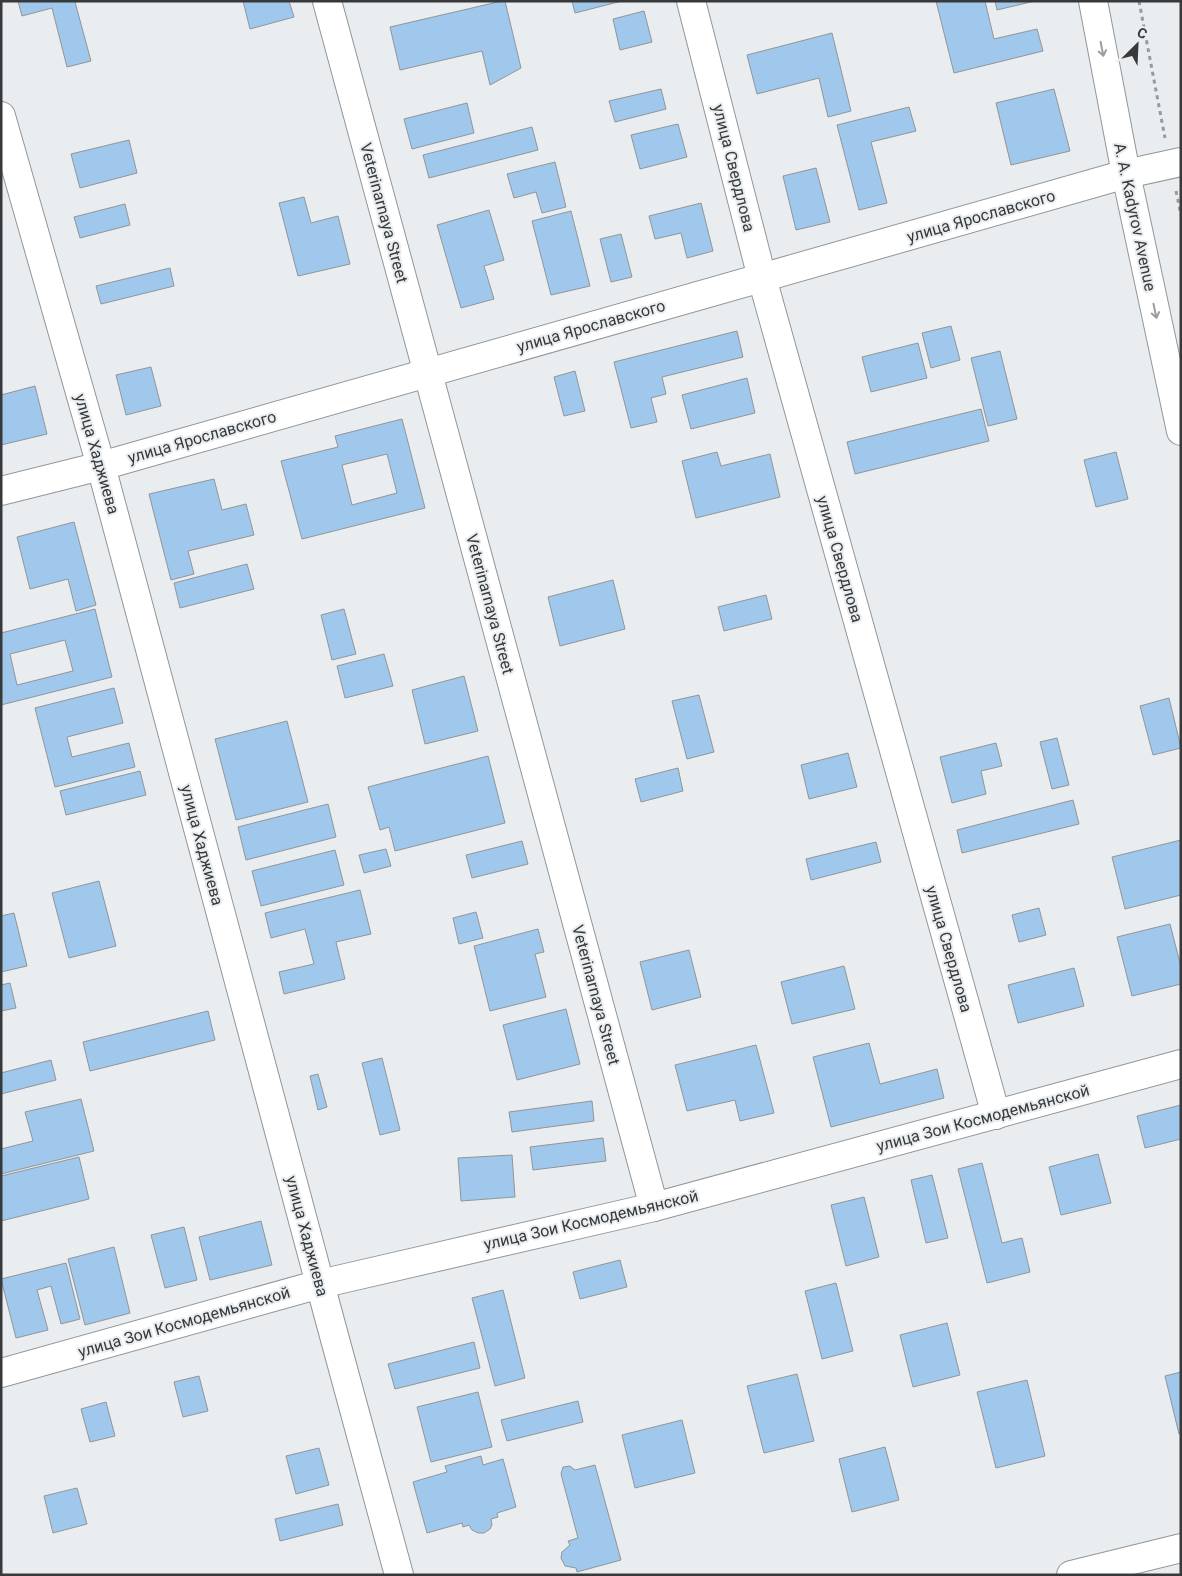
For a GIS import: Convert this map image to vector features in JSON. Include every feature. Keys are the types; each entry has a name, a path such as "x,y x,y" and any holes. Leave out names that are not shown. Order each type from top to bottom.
{"street":[{"name":"Veterinarnaya Street","path":"327,1 654,1207"},
{"name":"улица Свердлова","path":"691,1 762,278 996,1114"},
{"name":"A. A. Kadyrov Avenue","path":"1093,1 1126,174 1181,431"},
{"name":"улица Хаджиева","path":"1,116 101,466 399,1575"},
{"name":"улица Ярославского","path":"1,491 101,466 1126,174 1175,163"},
{"name":"улица Зои Космодемьянской","path":"1,1373 320,1284 654,1207 1181,1064"},
{"path":"1071,1575 1181,1548"}],"path":[{"path":"1139,1 1175,163 1181,215"}],"building":[{"path":"18,1 80,1 75,2 91,61 67,67 52,8 22,16"},
{"path":"243,1 289,1 294,17 250,29"},
{"path":"505,1 521,68 490,85 482,51 400,70 390,27"},
{"path":"572,1 622,1 575,13"},
{"path":"936,1 985,1 994,39 1037,29 1043,51 954,73"},
{"path":"995,1 1035,1 997,10"},
{"path":"644,11 652,42 620,50 613,19"},
{"path":"832,33 851,111 828,117 819,78 757,94 747,55"},
{"path":"661,89 666,109 615,122 609,101"},
{"path":"1054,89 1070,151 1011,165 996,103"},
{"path":"467,103 474,133 412,149 404,119"},
{"path":"909,107 916,131 871,142 887,203 859,210 837,125"},
{"path":"678,124 687,157 640,169 631,135"},
{"path":"532,127 538,150 429,178 423,155"},
{"path":"129,140 137,173 80,188 71,154"},
{"path":"555,162 566,207 542,213 536,192 514,198 507,174"},
{"path":"816,168 830,222 796,230 783,176"},
{"path":"304,197 311,223 338,216 350,264 298,276 279,203"},
{"path":"701,203 713,251 687,258 681,233 655,239 649,216"},
{"path":"125,204 130,225 80,238 74,217"},
{"path":"489,210 504,260 484,266 494,299 461,308 437,225"},
{"path":"571,211 590,286 551,295 532,221"},
{"path":"621,234 632,277 611,282 600,239"},
{"path":"170,268 174,286 101,304 96,286"},
{"path":"951,326 960,360 931,368 922,333"},
{"path":"737,331 743,357 662,377 666,394 651,398 657,422 631,428 614,362"},
{"path":"918,343 927,378 871,392 862,357"},
{"path":"1000,351 1017,419 988,426 971,358"},
{"path":"151,367 161,406 126,415 116,375"},
{"path":"575,371 585,411 564,416 554,377"},
{"path":"747,378 755,413 691,429 682,395"},
{"path":"35,386 47,434 1,445 1,395"},
{"path":"981,409 989,441 855,474 847,442"},
{"path":"402,419 425,508 302,539 281,461 338,447 335,436","holes":["387,454 397,493 352,505 342,465"]},
{"path":"717,452 721,466 770,454 780,497 696,518 682,461"},
{"path":"1116,452 1128,499 1096,507 1084,460"},
{"path":"214,479 222,510 246,504 254,535 188,551 194,574 171,580 149,494"},
{"path":"74,522 96,605 76,611 68,579 30,589 17,537"},
{"path":"247,564 254,589 180,608 174,583"},
{"path":"613,580 625,629 560,646 548,597"},
{"path":"766,595 772,619 724,631 718,607"},
{"path":"95,609 112,677 1,705 1,633","holes":["65,640 73,671 17,685 10,654"]},
{"path":"344,609 356,654 332,660 321,615"},
{"path":"384,654 393,686 345,698 337,666"},
{"path":"464,676 478,731 425,744 412,690"},
{"path":"114,688 123,723 67,737 72,757 129,743 135,767 55,787 35,708"},
{"path":"699,695 714,752 687,759 672,701"},
{"path":"1169,698 1181,748 1153,755 1140,706"},
{"path":"287,721 308,802 236,820 215,739"},
{"path":"1057,738 1069,785 1052,789 1040,742"},
{"path":"996,743 1002,766 981,771 986,794 952,803 940,757"},
{"path":"848,753 857,787 809,799 801,765"},
{"path":"488,756 505,823 395,851 389,827 380,830 368,787"},
{"path":"678,768 683,791 641,802 635,779"},
{"path":"140,771 146,795 66,815 60,791"},
{"path":"1073,800 1079,824 962,853 957,830"},
{"path":"328,804 336,837 246,860 238,827"},
{"path":"1181,840 1181,895 1125,909 1112,857"},
{"path":"522,841 528,864 472,878 466,855"},
{"path":"876,842 881,862 811,880 806,859"},
{"path":"386,849 391,866 364,873 359,855"},
{"path":"335,850 344,885 261,906 252,871"},
{"path":"99,881 116,946 69,958 52,893"},
{"path":"360,890 371,934 336,942 345,979 284,994 279,972 314,964 305,929 271,938 265,913"},
{"path":"1039,908 1046,935 1019,942 1012,915"},
{"path":"476,912 483,938 459,944 453,918"},
{"path":"14,913 27,966 1,972 1,916"},
{"path":"1170,924 1181,967 1181,984 1132,996 1117,937"},
{"path":"538,929 544,952 535,954 546,997 490,1011 474,946"},
{"path":"689,950 701,997 652,1010 640,962"},
{"path":"844,966 855,1009 792,1024 781,982"},
{"path":"1074,968 1084,1006 1018,1023 1008,985"},
{"path":"10,983 16,1008 1,1011 1,985"},
{"path":"566,1009 580,1064 517,1080 503,1025"},
{"path":"208,1011 215,1040 90,1071 83,1042"},
{"path":"869,1043 880,1084 937,1069 944,1098 831,1127 813,1057"},
{"path":"756,1045 774,1113 740,1121 735,1100 687,1111 675,1065"},
{"path":"382,1058 400,1130 380,1135 362,1063"},
{"path":"51,1060 56,1080 1,1094 1,1073"},
{"path":"318,1074 327,1107 318,1110 310,1076"},
{"path":"81,1099 94,1151 1,1174 1,1149 33,1141 25,1112"},
{"path":"592,1101 594,1121 512,1132 509,1112"},
{"path":"1181,1105 1181,1139 1145,1148 1137,1116"},
{"path":"603,1138 606,1161 533,1170 530,1147"},
{"path":"1098,1154 1111,1203 1061,1215 1049,1167"},
{"path":"512,1155 515,1197 461,1201 458,1158"},
{"path":"79,1157 89,1199 1,1221 1,1176"},
{"path":"982,1163 1002,1243 1022,1238 1030,1272 987,1283 958,1169"},
{"path":"932,1175 948,1238 926,1243 911,1180"},
{"path":"864,1197 879,1257 846,1266 831,1205"},
{"path":"261,1221 272,1265 210,1280 199,1237"},
{"path":"184,1227 197,1280 165,1288 151,1235"},
{"path":"114,1247 130,1313 85,1325 68,1259"},
{"path":"620,1260 627,1287 580,1299 573,1272"},
{"path":"66,1263 80,1319 61,1324 51,1286 37,1290 48,1330 16,1338 1,1279"},
{"path":"836,1283 853,1351 822,1359 805,1291"},
{"path":"503,1290 525,1378 495,1386 472,1298"},
{"path":"947,1323 960,1375 913,1387 900,1335"},
{"path":"474,1342 480,1368 395,1389 388,1364"},
{"path":"1181,1372 1181,1433 1179,1434 1165,1376"},
{"path":"797,1374 814,1441 764,1453 747,1386"},
{"path":"199,1376 208,1411 183,1417 174,1382"},
{"path":"1027,1380 1045,1456 996,1468 977,1392"},
{"path":"478,1392 492,1447 431,1462 417,1407"},
{"path":"578,1401 583,1422 507,1441 501,1420"},
{"path":"106,1402 115,1436 90,1442 81,1409"},
{"path":"682,1420 695,1473 635,1488 622,1435"},
{"path":"885,1447 899,1500 852,1512 839,1459"},
{"path":"319,1448 329,1485 296,1494 286,1456"},
{"path":"481,1456 483,1465 503,1459 516,1507 497,1513 498,1517 491,1519 492,1525 490,1529 484,1533 472,1530 469,1525 463,1527 462,1523 427,1533 413,1482 447,1472 445,1466"},
{"path":"595,1465 621,1560 577,1572 576,1568 565,1566 561,1558 562,1552 570,1545 568,1541 578,1538 561,1474 563,1467 570,1466 575,1470"},
{"path":"77,1488 87,1524 53,1533 44,1496"},
{"path":"338,1504 343,1525 280,1541 275,1519"}]}
